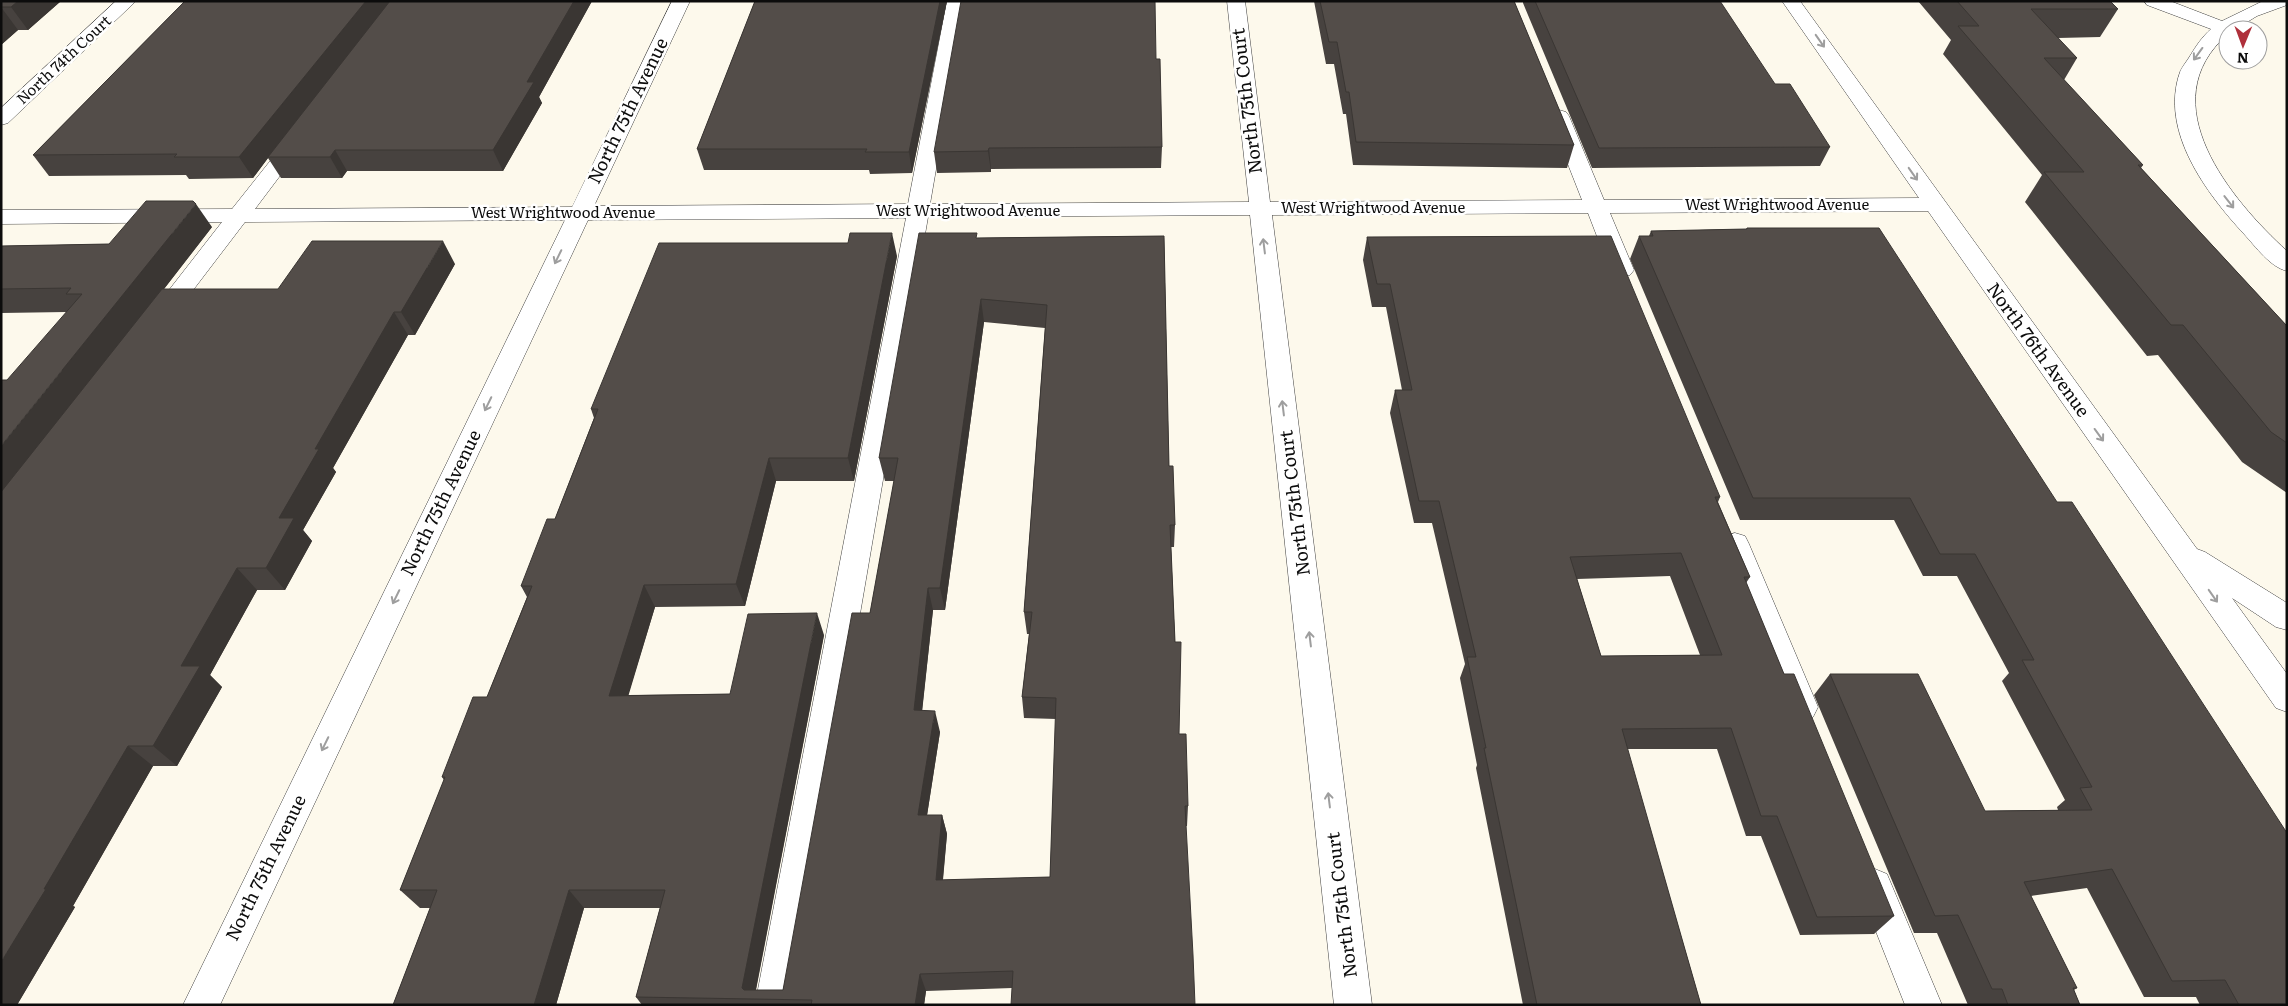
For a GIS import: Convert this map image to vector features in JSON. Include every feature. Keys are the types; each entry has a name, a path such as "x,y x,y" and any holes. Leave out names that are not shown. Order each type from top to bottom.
{"street":[{"name":"North 74th Court","path":"1,118 127,1"},
{"name":"North 75th Avenue","path":"201,1005 681,1"},
{"path":"774,1005 956,1"},
{"name":"North 75th Court","path":"1236,1 1353,1005"},
{"name":"North 76th Avenue","path":"1792,1 1934,204 2287,699"},
{"path":"2153,1 2218,26"},
{"path":"2231,20 2240,10 2282,1"},
{"path":"2218,34 2203,48 2190,69 2185,84 2186,119 2201,160 2214,182 2252,229 2287,264"},
{"path":"1548,90 1630,289"},
{"path":"148,333 312,120"},
{"name":"West Wrightwood Avenue","path":"1,217 1934,204"},
{"path":"1724,518 1811,730"},
{"path":"2183,553 2287,618"},
{"path":"1868,867 1924,1005"}],"building":[{"path":"1,1 18,1 11,7 1,7"},
{"path":"185,1 366,1 239,157 174,157 177,154 33,155"},
{"path":"390,1 574,1 527,82 534,82 493,150 335,150 330,157 268,157"},
{"path":"755,1 940,1 909,152 865,152 867,149 697,149"},
{"path":"961,1 1155,1 1156,59 1160,59 1162,147 989,148 988,151 934,152"},
{"path":"1320,1 1514,1 1574,145 1356,142 1349,92 1346,92 1337,42 1329,42"},
{"path":"1535,1 1720,1 1775,84 1790,84 1830,147 1599,148"},
{"path":"1957,1 2110,1 2118,9 2031,9 2077,58 2044,58 2143,165 2138,165 2287,326 2287,443 2271,432 2183,325 2171,325 2044,172 2084,172 1958,26 1979,26"},
{"path":"146,201 193,201 196,204 1,446 1,380 7,380 82,294 66,294 71,288 1,289 1,246 109,244"},
{"path":"1747,228 1879,228 2057,502 2072,502 2287,833 2287,1005 2239,1005 2225,980 2172,981 2112,869 2024,882 2077,988 2073,988 2080,1005 2008,1005 2002,989 1992,989 1958,915 1935,916 1830,674 1918,674 1985,811 2092,810 2080,788 2092,787 2022,660 2034,660 1975,554 1940,554 1910,498 1753,498 1639,236 1653,236 1651,231"},
{"path":"850,233 892,233 848,458 769,458 736,584 644,585 609,696 730,694 748,614 817,613 742,988 744,990 783,990 852,613 870,613 898,458 879,458 919,233 977,233 976,238 1164,236 1169,466 1173,466 1175,525 1170,525 1175,642 1181,642 1179,734 1186,734 1188,806 1185,806 1195,1005 1011,1005 1013,971 920,974 915,1005 811,1005 812,1000 636,997 665,890 569,890 534,1005 393,1005 437,890 400,890 445,777 442,777 473,697 487,697 532,586 521,586 547,519 555,519 598,409 591,409 659,243 848,243","holes":["981,299 1047,305 1024,612 1032,612 1022,697 1056,698 1050,877 936,880 942,815 918,815 935,711 914,710 928,588 940,588"]},
{"path":"1611,236 1720,497 1715,497 1750,577 1744,577 1784,674 1794,674 1894,916 1817,917 1777,816 1761,816 1731,728 1622,729 1701,1005 1537,1005 1467,657 1476,657 1439,501 1419,501 1395,390 1412,390 1390,284 1377,284 1367,237","holes":["1681,553 1722,655 1601,656 1570,557"]},
{"path":"312,241 443,241 401,312 394,312 315,449 319,449 279,518 294,518 266,568 237,568 181,666 200,666 153,746 128,746 44,889 46,889 1,962 1,492 162,289 278,289"}]}
